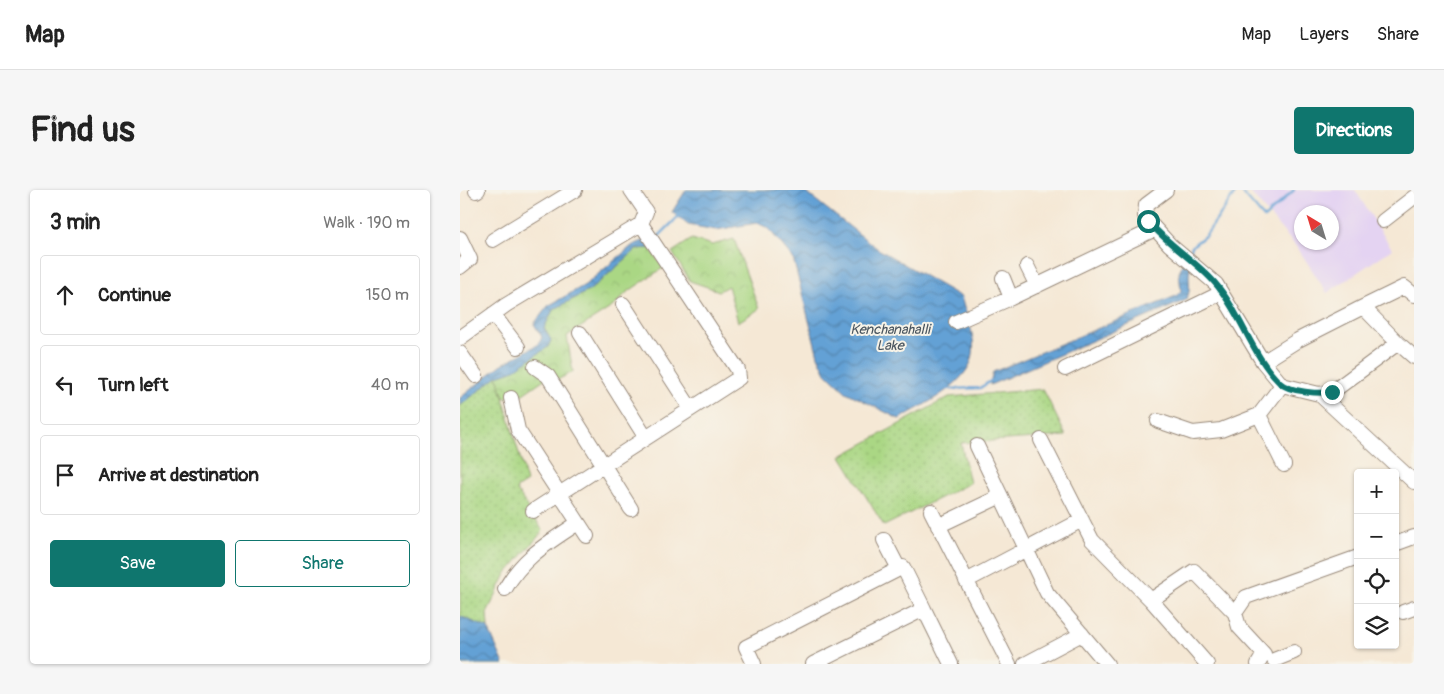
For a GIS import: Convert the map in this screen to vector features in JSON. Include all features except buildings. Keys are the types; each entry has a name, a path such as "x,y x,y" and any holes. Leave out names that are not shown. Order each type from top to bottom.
{"street":[{"path":"494,240 575,190"},
{"path":"460,338 493,314 641,224 646,212 632,190"},
{"path":"1166,190 1146,205 1145,216 1155,229 1216,284 1263,362 1282,385 1319,394 1332,392 1398,343"},
{"path":"1384,220 1414,197"},
{"path":"533,510 738,378 738,370 641,224"},
{"path":"956,322 1037,286 1155,229"},
{"path":"460,238 470,258 460,267"},
{"path":"1027,266 1037,286"},
{"path":"1003,278 1011,298"},
{"path":"1263,362 1298,340 1404,287 1414,295"},
{"path":"1065,369 1221,292"},
{"path":"623,304 691,409"},
{"path":"1363,307 1414,357"},
{"path":"493,314 518,348"},
{"path":"580,333 646,438"},
{"path":"460,353 476,376"},
{"path":"535,367 548,376 631,509"},
{"path":"1158,420 1193,433 1221,430 1258,414 1282,385"},
{"path":"1319,394 1414,482"},
{"path":"511,398 518,430 587,536"},
{"path":"1258,414 1284,465"},
{"path":"1041,440 1092,540 1151,600 1207,664"},
{"path":"977,446 1046,593 1107,664"},
{"path":"938,526 1001,496"},
{"path":"931,511 1009,664"},
{"path":"966,581 1082,520"},
{"path":"505,589 514,574 532,554 578,524"},
{"path":"1399,543 1414,537"},
{"path":"884,540 899,569"},
{"path":"1235,613 1246,598 1354,558"},
{"path":"754,664 746,647 903,567 951,664"},
{"path":"1151,600 1194,571 1235,613 1239,627 1268,661 1294,652"},
{"path":"816,663 924,609"},
{"path":"1025,664 1082,634"}],"shaded area":[{"path":"1248,190 1355,190 1392,249 1327,293 1299,250 1339,250 1339,205 1294,205 1294,244"}],"green space":[{"path":"692,239 712,245 734,239 759,309 738,322 728,286 719,291 690,281 672,252"},
{"path":"650,248 663,268 626,293 615,305 567,336 573,372 557,380 553,373 520,396 504,398 497,376 512,371 551,340 544,328 553,310 590,290 637,249"},
{"path":"497,376 527,482 516,489 543,531 506,574 487,613 488,628 460,616 460,406"},
{"path":"1043,389 1066,436 961,443 970,483 884,526 841,456 949,397"}],"water":[{"name":"Kenchanahalli Lake","path":"686,190 803,190 878,249 961,297 974,347 970,365 954,384 932,400 899,419 846,392 826,373 818,356 793,258 768,228 757,223 716,230 688,225 672,212"},
{"path":"645,240 650,248 637,249 590,290 553,310 544,328 551,340 548,347 512,371 497,376 460,406 460,398 501,365 539,344 542,337 534,324 548,306 585,285 633,245"},
{"path":"1183,262 1191,266 1189,291 1186,300 990,385 993,372 1176,296 1181,291 1179,273"},
{"path":"460,616 488,628 504,664 460,664"}],"waterway":[{"path":"1189,254 1192,246 1206,235 1235,193 1240,190 1264,218 1294,190"},
{"path":"657,238 679,216"},
{"path":"945,389 980,388 992,380"}],"route":[{"path":"1148,221 1170,245 1216,284 1263,362 1282,385 1319,394 1332,392"}]}
